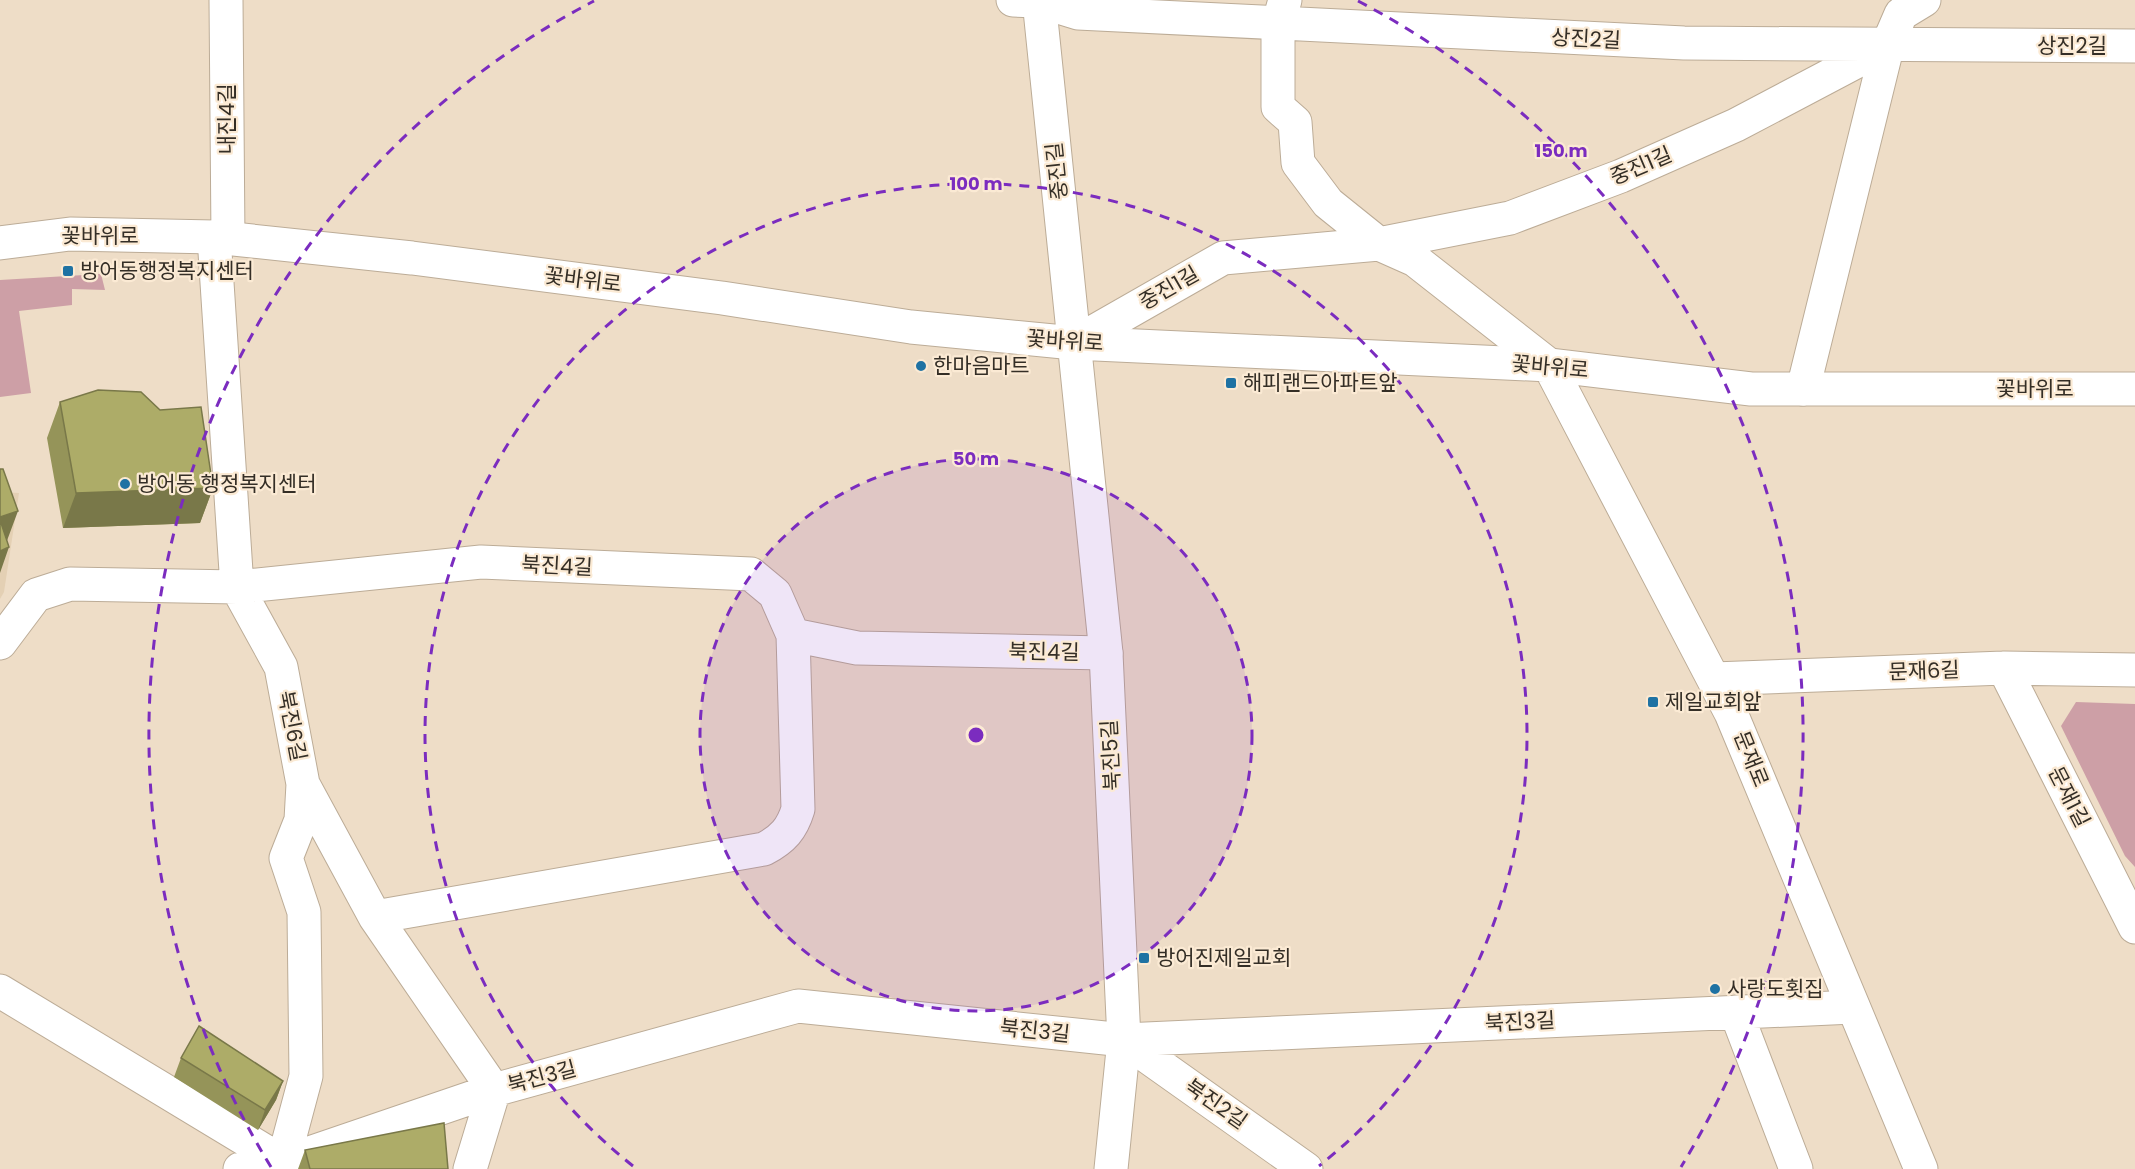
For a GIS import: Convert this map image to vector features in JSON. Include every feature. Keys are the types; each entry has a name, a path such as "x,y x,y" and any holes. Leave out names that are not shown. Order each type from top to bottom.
{"street":[{"name":"내진4길","path":"221,238 226,0"},
{"name":"상진2길","path":"1030,0 1078,13 1282,13 1684,43 2135,46"},
{"name":"중진길","path":"1030,0 1074,343"},
{"path":"1803,389 1888,44 1901,15 1924,0"},
{"name":"중진1길","path":"1282,13 1278,107 1295,122 1298,163 1328,203 1379,244 1416,260 1549,365"},
{"name":"중진1길","path":"1074,343 1222,258 1379,244 1510,218 1610,180 1736,124 1888,44"},
{"name":"꽃바위로","path":"0,243 70,234 221,238 412,258 688,294 911,327 1074,343 1549,365 1751,389 2135,389"},
{"name":"북진6길","path":"221,238 237,587 281,667 303,784 375,917 494,1090"},
{"name":"북진5길","path":"1074,343 1106,653 1124,1040 1111,1169"},
{"name":"문재로","path":"1549,365 1731,713 1921,1169"},
{"name":"북진4길","path":"0,643 36,595 70,584 237,587 481,562 751,574 774,594 793,635 857,648 1106,653"},
{"path":"375,917 764,849 781,840 793,825 798,809 793,635"},
{"name":"문재6길","path":"1714,679 2004,668 2135,670"},
{"name":"문재1길","path":"2004,668 2135,927"},
{"path":"0,991 282,1162 306,1076 304,912 286,858 301,820 303,784"},
{"name":"북진3길","path":"240,1169 282,1162 494,1090 798,1006 1124,1040 1853,1007"},
{"path":"1736,1012 1796,1169"},
{"name":"북진2길","path":"1124,1040 1306,1169"},
{"path":"470,1169 494,1090"}],"shaded area":[{"path":"101,274 105,290 72,289 72,305 19,311 31,393 0,397 0,280"},
{"path":"0,492 19,493 4,592 0,599"},
{"path":"2076,702 2135,704 2135,867 2125,856 2061,726"}],"building":[{"path":"98,390 141,392 160,410 201,407 213,488 76,493 60,402"},
{"path":"0,469 3,469 18,511 0,517"},
{"path":"0,520 9,547 0,551"},
{"path":"199,1026 283,1081 265,1110 181,1058"},
{"path":"444,1123 448,1169 310,1169 305,1150"}],"place":[{"name":"방어동행정복지센터","path":"68,271"},
{"name":"한마음마트","path":"921,366"},
{"name":"해피랜드아파트앞","path":"1231,383"},
{"name":"방어동 행정복지센터","path":"125,484"},
{"name":"제일교회앞","path":"1653,702"},
{"name":"방어진제일교회","path":"1144,958"},
{"name":"사랑도횟집","path":"1715,989"}]}
